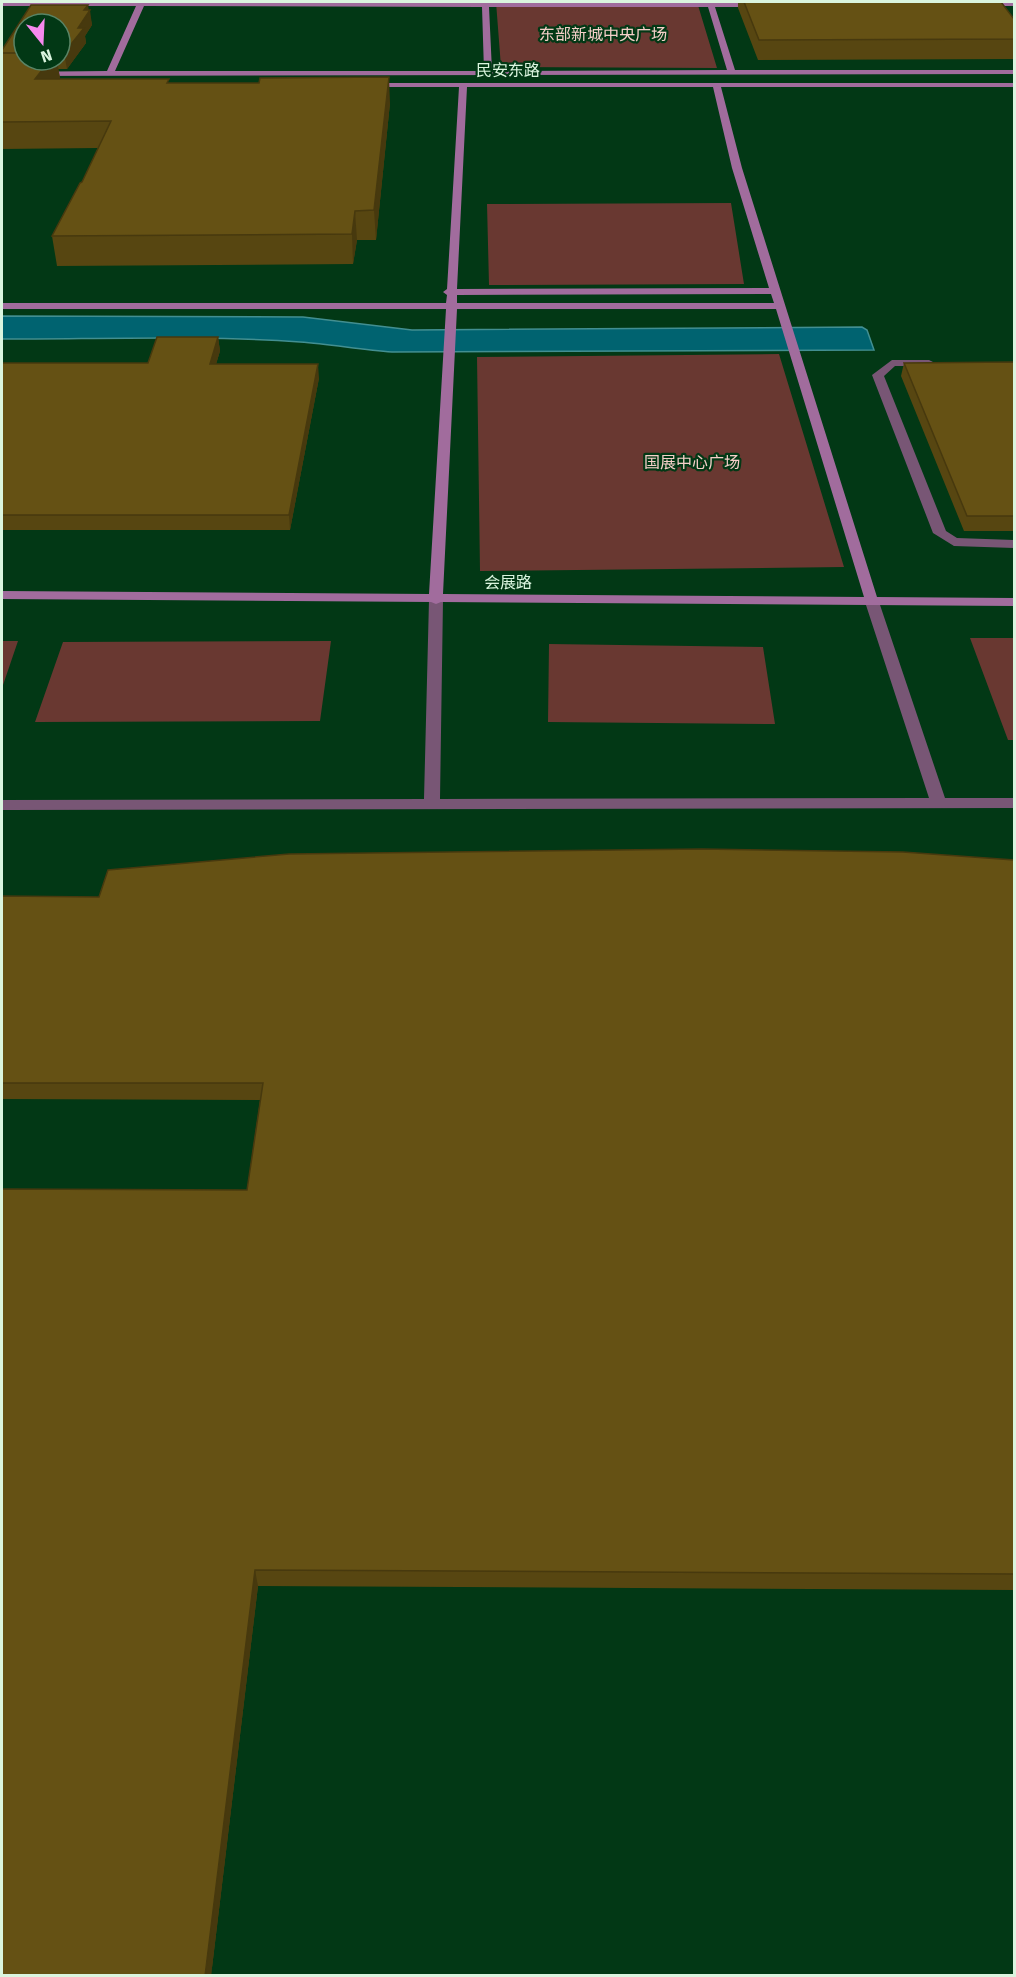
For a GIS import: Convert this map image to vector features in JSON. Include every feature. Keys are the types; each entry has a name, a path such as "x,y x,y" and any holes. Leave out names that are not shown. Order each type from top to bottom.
{"street":[{"path":"110,73 141,3"},
{"path":"485,3 488,72"},
{"path":"2,4 710,3 769,5"},
{"path":"710,3 732,72"},
{"path":"968,4 1014,4"},
{"name":"民安东路","path":"2,74 567,71 1014,72"},
{"name":"民安东路","path":"357,85 1014,85"},
{"path":"432,805 436,600 450,305 445,292 463,85"},
{"path":"717,86 737,168 872,602 938,802"},
{"path":"445,292 776,291"},
{"path":"2,306 781,306"},
{"path":"937,363 892,363 878,375 940,533 954,542 1014,544"},
{"name":"会展路","path":"2,595 436,600 1014,602"},
{"path":"2,805 1014,803"}],"green space":[{"name":"东部新城中央广场","path":"496,2 697,2 717,68 501,67"},
{"path":"731,203 744,284 489,285 487,204"},
{"name":"国展中心广场","path":"779,354 844,567 480,571 477,357"},
{"path":"970,638 1014,638 1014,740 1008,740"},
{"path":"2,641 18,641 2,688"},
{"path":"331,641 320,721 35,722 63,642"},
{"path":"549,644 763,647 775,724 548,722"}],"water":[{"path":"2,316 303,317 412,330 862,327 867,330 874,350 392,352 263,340 2,339"}],"building":[{"path":"744,2 1001,2 1014,19 1014,39 759,40"},
{"path":"31,5 88,5 84,10 90,10 78,28 84,28 72,43 72,12 26,12"},
{"path":"12,34 12,53 2,53"},
{"path":"2,53 12,53 12,72 41,72 35,79 169,79 167,83 259,83 260,78 389,77 374,210 355,211 352,234 52,236 82,182 111,121 2,122"},
{"path":"157,337 218,337 210,364 318,364 289,515 2,515 2,363 148,363"},
{"path":"1014,362 1014,516 967,516 904,363"},
{"path":"702,849 903,852 1014,860 1014,1574 255,1570 205,1976 2,1976 2,1189 247,1190 263,1083 2,1083 2,896 99,897 108,870 289,854"}]}
